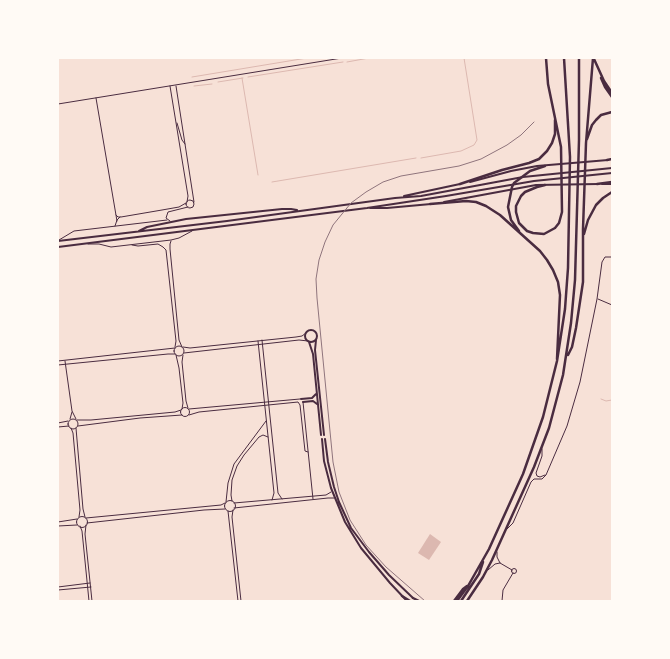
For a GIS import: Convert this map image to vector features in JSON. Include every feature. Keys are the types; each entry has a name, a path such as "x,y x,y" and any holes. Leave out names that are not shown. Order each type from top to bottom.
{"highway":[{"path":"545,185 537,186 525,192 521,196 516,206 519,223 527,231 533,233 544,234 550,232 559,223 561,218 561,147 548,84 546,58"},
{"path":"457,601 483,561 523,474 543,417 557,362 565,309 568,263 570,157 564,58"},
{"path":"467,601 487,570 497,551 542,448 555,408 566,357 572,323 575,280 579,140 579,58"},
{"path":"566,357 572,347 583,282 586,143 593,58"},
{"path":"593,58 605,87 612,97"},
{"path":"599,72 612,93"},
{"path":"460,184 539,159 547,151 554,139 554,111"},
{"path":"586,143 592,125 596,120 601,115 612,112"},
{"path":"607,160 612,160"},
{"path":"524,237 513,224 510,216 508,207 512,187 514,183 530,171 545,166"},
{"path":"597,184 612,183"},
{"path":"583,239 588,220 596,205 612,192"},
{"path":"430,204 466,201 481,204 496,211 547,260 554,270 558,282 560,306 556,356 557,362"},
{"path":"462,601 480,574 483,561"},
{"path":"454,601 463,589 468,586"},
{"path":"402,596 410,601"},
{"path":"413,598 418,601"}],"main road":[{"path":"395,198 511,171 607,160"},
{"path":"58,241 425,195 523,177 612,168"},
{"path":"58,246 367,208 446,196 522,182 612,173"},
{"path":"367,208 387,208 430,204 518,187 558,184 597,184"},
{"path":"139,231 147,227 172,222 282,209 293,209 298,211"},
{"path":"310,330 315,331 318,336 316,340 315,350 323,435 313,354 305,337 306,333 310,330"},
{"path":"308,341 312,342 316,340"},
{"path":"301,399 312,398 317,393"},
{"path":"303,402 313,401 318,404"},
{"path":"407,601 390,583 355,540 345,522 334,498 324,461 323,439 334,487 350,526 369,552 389,575 413,598"}],"street":[{"path":"58,104 342,58"},
{"path":"167,220 165,217 168,212 188,207 190,208 195,205 175,85"},
{"path":"170,86 188,196 188,207"},
{"path":"96,98 117,221"},
{"path":"174,107 179,106"},
{"path":"176,123 178,124 182,141 185,144"},
{"path":"115,214 121,217 177,208 191,200 194,202"},
{"path":"115,227 117,221 121,217"},
{"path":"58,241 74,231 167,220 172,222"},
{"path":"84,243 99,244 111,247 173,240 194,229"},
{"path":"173,240 170,244 170,253 179,340 183,354 182,362 186,401 189,409 189,415"},
{"path":"132,245 160,245 164,247 168,262 176,341 174,352 178,361 183,403 182,415"},
{"path":"166,254 170,253"},
{"path":"506,531 513,523 531,482 546,475 559,446 580,382 597,299 602,262 604,258 612,256"},
{"path":"597,299 612,305"},
{"path":"58,361 175,348 178,346 190,348 293,338 302,336 306,333"},
{"path":"262,340 278,492 282,499"},
{"path":"58,365 170,354 180,356 183,354 293,340 308,341"},
{"path":"258,341 269,437 274,494 272,500"},
{"path":"65,360 72,411 78,426"},
{"path":"58,423 69,420 176,412 184,408 189,409 301,399 303,402 313,499"},
{"path":"280,400 281,404"},
{"path":"71,428 116,421 182,415 186,417 199,412 296,402 299,404 305,451 308,452"},
{"path":"72,411 69,426 73,433 80,513 78,525"},
{"path":"225,509 228,483 234,464 267,421"},
{"path":"58,426 69,426"},
{"path":"76,428 83,512 87,524 85,535 92,601"},
{"path":"241,601 232,517 234,509 231,495 232,480 237,466 259,437 263,435 269,437"},
{"path":"542,448 542,456 536,473 537,476 540,477 546,475"},
{"path":"58,522 78,518 202,507 233,502 328,495 332,490"},
{"path":"228,511 313,499 334,498"},
{"path":"58,526 80,526 204,510 225,509 228,511 238,601"},
{"path":"80,526 89,601"},
{"path":"497,551 497,557 500,563 512,570 514,568 517,570 516,573 513,573 503,590 502,601"},
{"path":"487,570 495,564 500,563"},
{"path":"86,579 90,578"},
{"path":"90,583 58,587 58,590 91,587"}],"shaded area":[{"path":"430,534 441,542 429,560 418,553"}],"waterway":[{"path":"192,77 307,58"},
{"path":"347,62 369,58"},
{"path":"421,158 461,151 474,145 477,140 464,58"},
{"path":"248,77 343,62"},
{"path":"242,78 258,175"},
{"path":"218,82 243,78"},
{"path":"194,86 212,84"},
{"path":"272,182 416,158"},
{"path":"601,399 606,401 612,400"}],"railway":[{"path":"425,601 386,567 366,545 350,520 339,492 333,462 317,298 316,279 319,260 333,225 351,203 366,192 383,182 401,176 459,166 481,159 507,145 521,135 534,122"}]}
